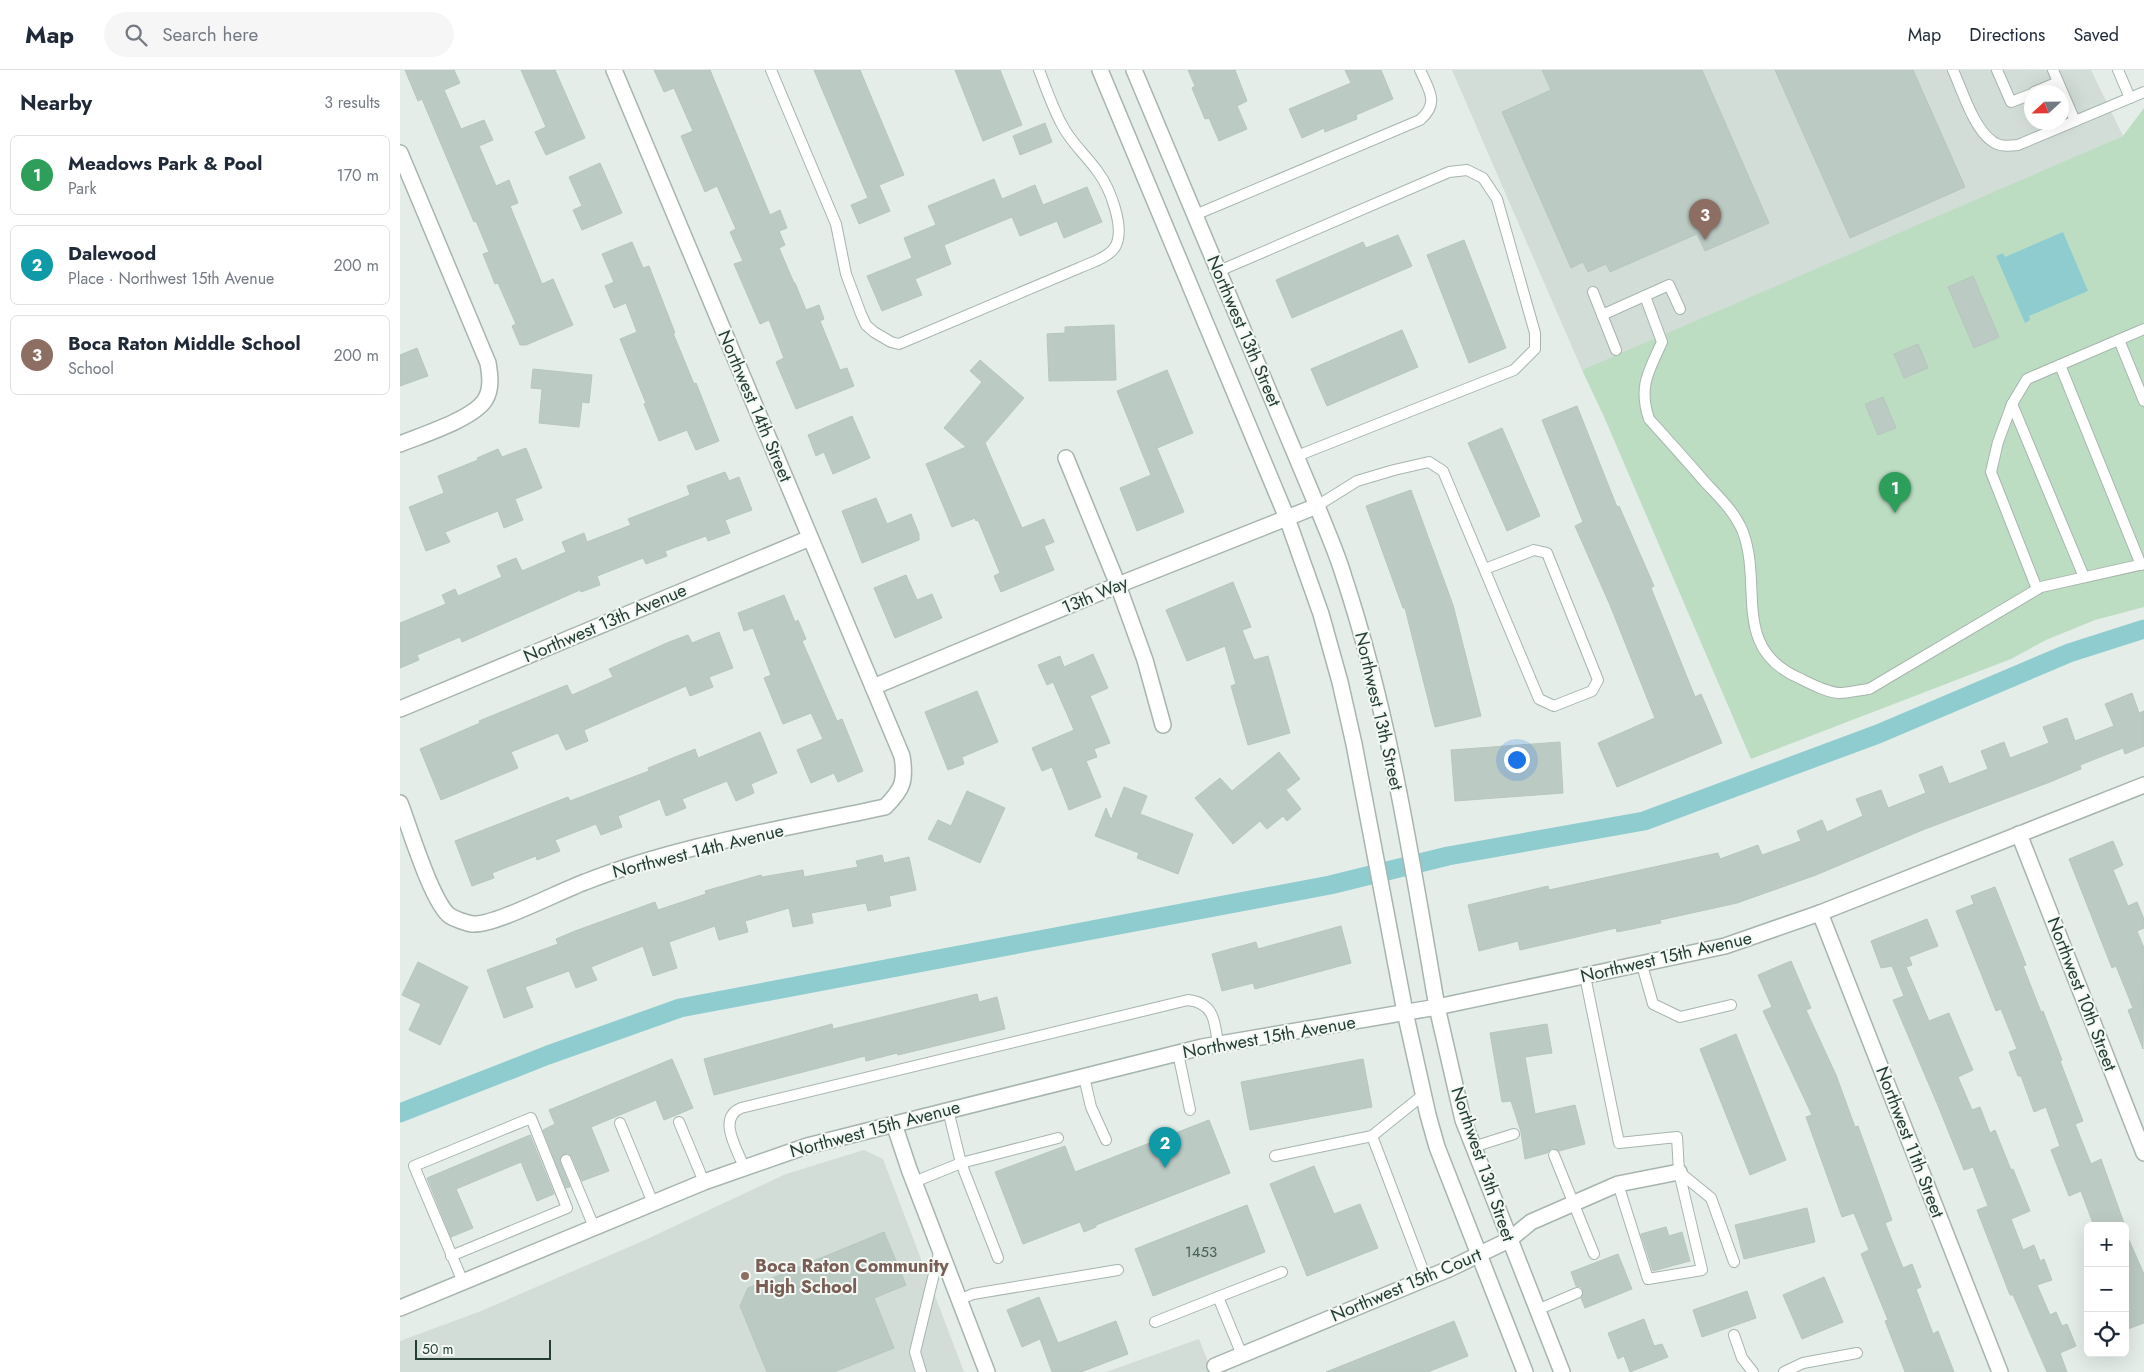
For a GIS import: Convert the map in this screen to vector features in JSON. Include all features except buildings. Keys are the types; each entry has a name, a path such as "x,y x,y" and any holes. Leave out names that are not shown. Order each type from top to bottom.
{"street":[{"name":"Northwest 14th Street","path":"614,70 896,743"},
{"name":"Northwest 13th Street","path":"1100,70 1287,518 1321,614 1340,682 1423,1095 1437,1147 1525,1372"},
{"name":"Northwest 13th Street","path":"1134,70 1297,456 1344,575 1368,654 1387,734 1437,1007 1461,1111 1473,1147 1562,1372"},
{"path":"400,154 488,363 491,381 486,400 472,414 400,444"},
{"path":"1066,458 1118,585 1145,660 1163,725"},
{"name":"13th Way","path":"873,687 1118,585 1317,506"},
{"name":"Northwest 13th Avenue","path":"400,709 810,538"},
{"name":"Northwest 14th Avenue","path":"400,803 437,900 450,916 471,924 491,921 585,882 650,860 717,842 885,807 899,794 905,775 902,756 896,743"},
{"name":"Northwest 15th Avenue","path":"400,1308 744,1166 807,1146 1178,1053 1437,1007 1725,946 1820,913 2144,785"},
{"name":"Northwest 10th Street","path":"2019,834 2144,1153"},
{"name":"Northwest 11th Street","path":"1820,913 2000,1372"},
{"path":"894,1124 914,1182 987,1372"},
{"name":"Northwest 15th Court","path":"1215,1366 1426,1278 1509,1240 1531,1222 1618,1184 1679,1172"}],"lane":[{"path":"771,70 836,224 846,274 860,314 866,325 874,332 890,342 899,344 1046,282 1107,255 1114,249 1120,232 1115,208 1099,174 1061,123 1039,70"},
{"path":"1195,215 1420,120 1429,113 1432,102 1420,70"},
{"path":"1953,70 1981,132 1993,142 2005,146 2018,145 2144,92"},
{"path":"1997,70 2011,102 2024,97"},
{"path":"2053,70 2075,121"},
{"path":"2118,70 2130,98"},
{"path":"2051,85 2058,82"},
{"path":"1219,271 1449,172 1466,170 1483,178 1497,199 1535,333 1535,349 1514,370 1297,456"},
{"path":"1602,315 1670,285 1680,309"},
{"path":"1593,292 1616,350"},
{"path":"1645,296 1662,342 1647,376 1643,401 1649,419 1733,513 1743,533 1749,563 1751,602 1756,631 1766,654 1783,671 1811,684 1838,692 1869,689 2037,589 2143,565 2060,364"},
{"path":"2037,589 1991,472 1998,442 2012,404 2027,379 2144,329"},
{"path":"2119,340 2144,401"},
{"path":"2012,404 2084,577"},
{"path":"1317,506 1357,481 1394,470 1429,462 1443,471 1539,699 1554,706 1592,691 1598,680 1547,553 1534,550 1485,569"},
{"path":"1642,965 1653,1004 1680,1017 1731,1005"},
{"path":"1585,976 1620,1143 1677,1137 1679,1172 1702,1270 1648,1278 1618,1184"},
{"path":"744,1166 729,1122 730,1116 734,1111 741,1108 883,1076 964,1054 1188,1000 1203,1004 1209,1009 1216,1026 1218,1045"},
{"path":"1178,1053 1190,1110"},
{"path":"1084,1076 1091,1107 1106,1140"},
{"path":"1275,1156 1372,1136 1423,1095"},
{"path":"948,1110 962,1163 998,1258"},
{"path":"451,1256 567,1208 531,1118 414,1166 451,1256 464,1282"},
{"path":"679,1122 704,1182"},
{"path":"620,1123 653,1203"},
{"path":"1473,1147 1514,1134"},
{"path":"1372,1136 1426,1278"},
{"path":"914,1182 962,1163 1058,1138"},
{"path":"1554,1155 1594,1254"},
{"path":"566,1160 594,1227"},
{"path":"1679,1172 1711,1198 1734,1262"},
{"path":"921,1372 915,1352 940,1248"},
{"path":"959,1300 973,1294 1118,1270"},
{"path":"1155,1322 1282,1272"},
{"path":"1537,1310 1576,1293"},
{"path":"1218,1297 1242,1355"},
{"path":"1734,1335 1742,1358 1753,1372"},
{"path":"1784,1372 1803,1363 1857,1353"}],"shaded area":[{"path":"1452,70 2091,70 2123,136 1811,273 1582,370"},
{"name":"Boca Raton Community High School","path":"864,1150 883,1159 964,1372 400,1372 400,1341 481,1311 645,1240 786,1174"},
{"path":"1199,1339 1212,1372 1106,1372"}],"green space":[{"path":"2144,108 2144,607 2095,620 2046,640 2011,659 1751,759 1605,419 1582,370 2123,136"}],"water":[{"path":"2063,232 2088,291 2029,316 2030,320 2025,323 1996,256 2003,253 2005,257"}],"waterway":[{"path":"400,1113 548,1055 680,1008 1330,885 1448,856 1644,821 1878,734 2069,653 2144,629"}],"place":[{"name":"Boca Raton Middle School","path":"1705,240"},
{"name":"Meadows Park & Pool","path":"1895,513"},
{"name":"Dalewood","path":"1165,1168"},
{"name":"Boca Raton Community High School","path":"745,1276"}]}
